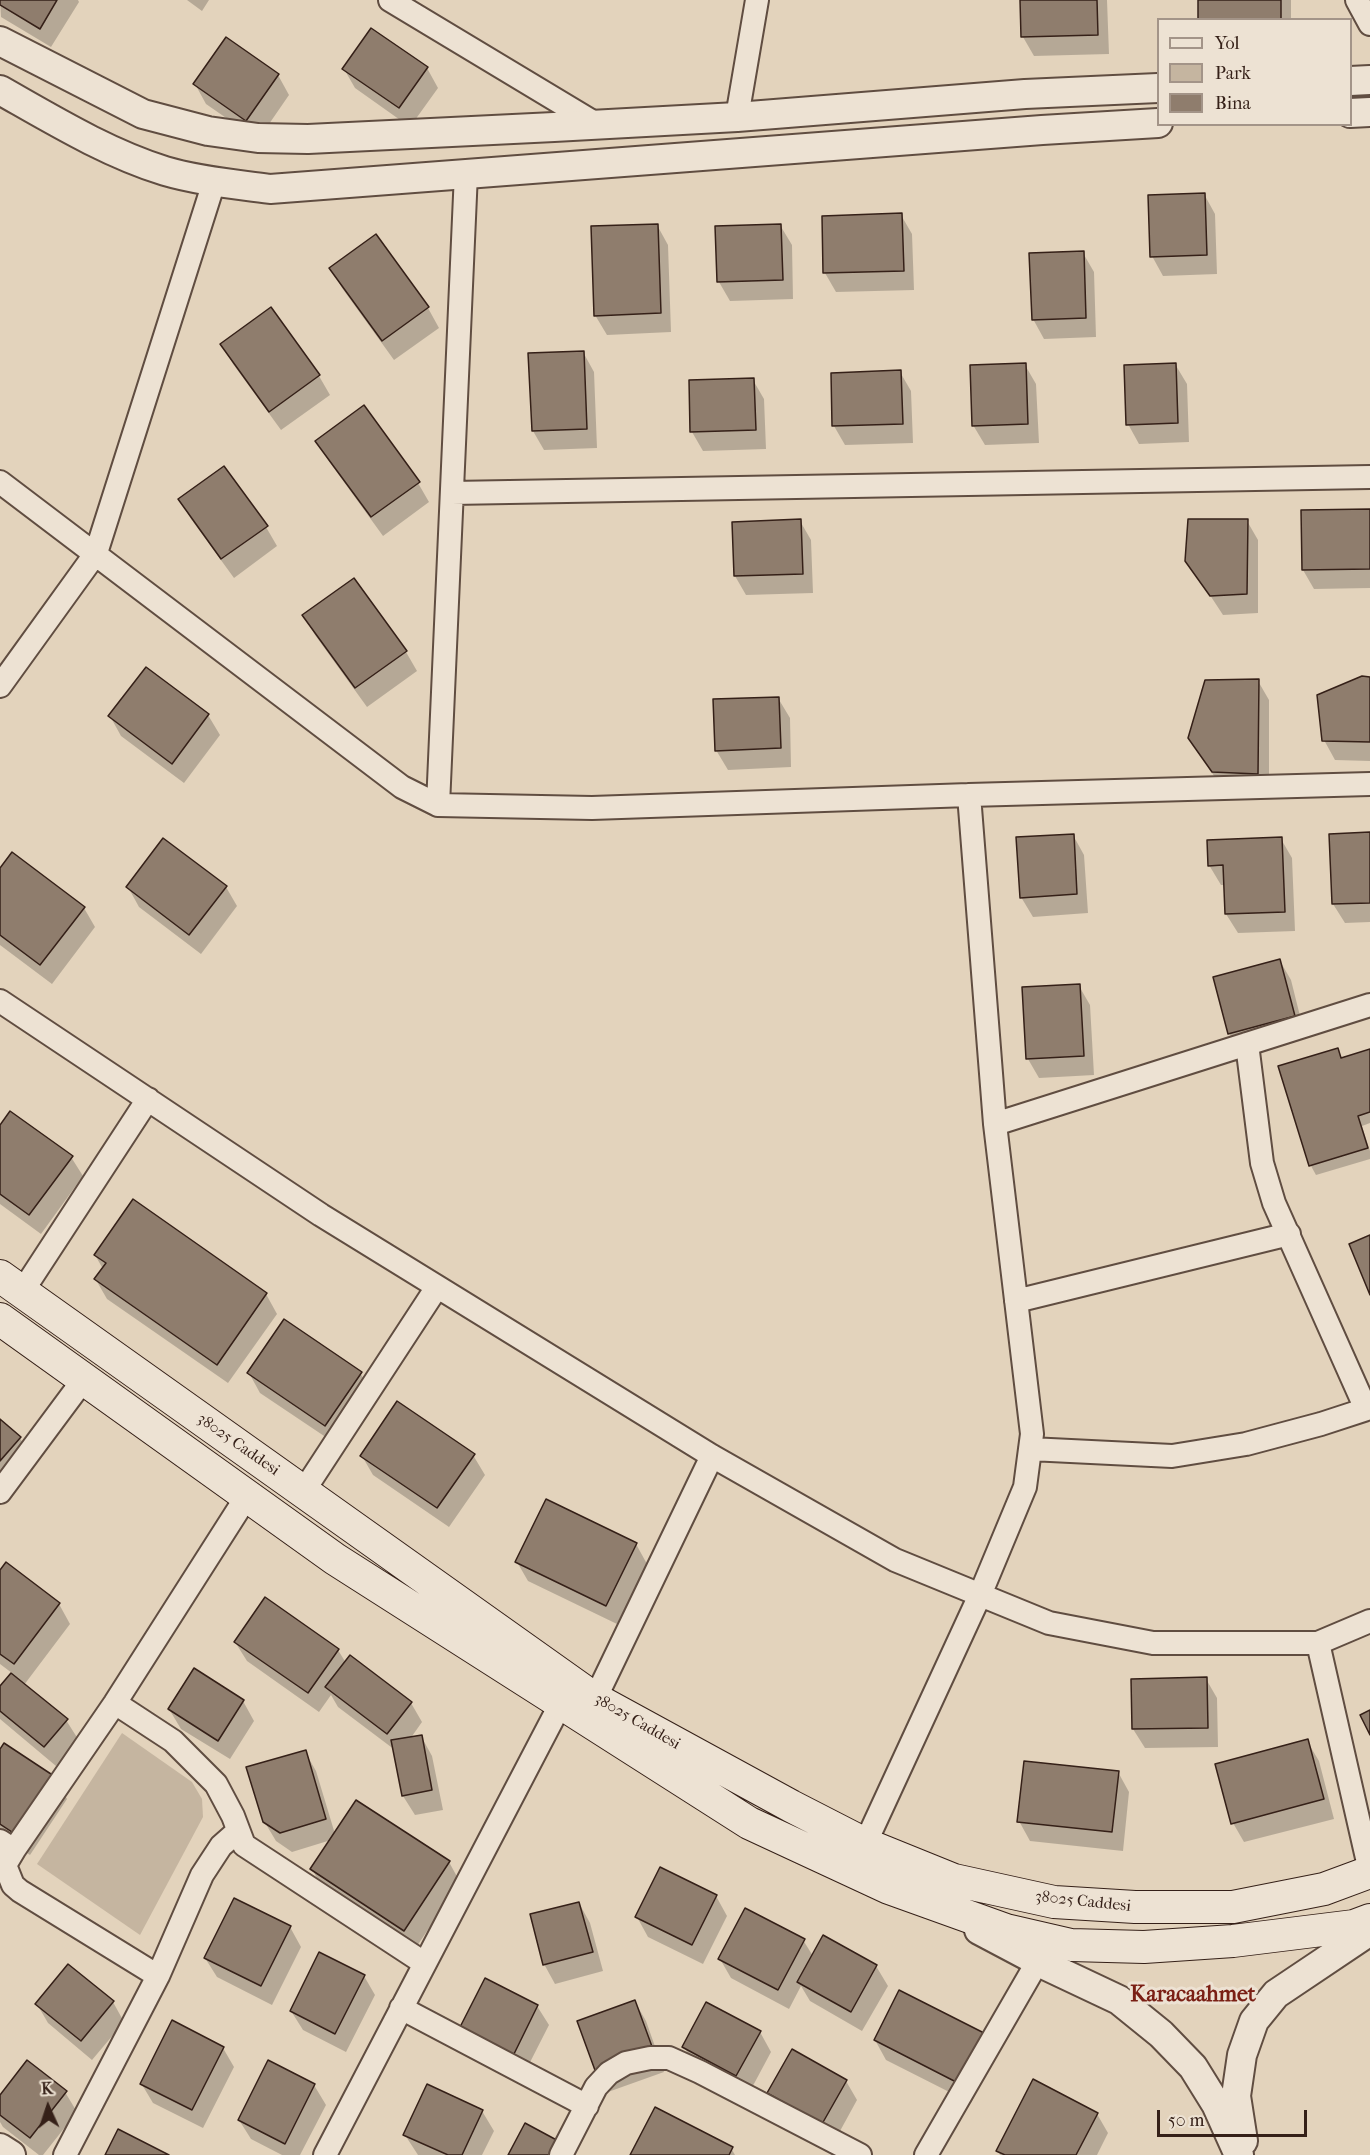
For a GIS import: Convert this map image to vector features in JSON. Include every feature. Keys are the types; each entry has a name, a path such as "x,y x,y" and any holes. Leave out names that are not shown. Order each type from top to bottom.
{"main road":[{"name":"38025 Caddesi","path":"11,1284 595,1699 865,1844 954,1880 1054,1902 1135,1907 1233,1907 1324,1888 1370,1872"},
{"name":"38025 Caddesi","path":"0,1319 335,1559 749,1823 889,1888 1006,1930 1071,1945 1144,1947 1233,1941 1343,1928 1370,1920"}],"street":[{"path":"390,0 596,124"},
{"path":"737,117 757,0"},
{"path":"1357,0 1370,24"},
{"path":"0,41 143,114 208,131 258,138 308,139 737,117 1025,94 1157,88"},
{"path":"1352,81 1370,80"},
{"path":"0,90 122,154 165,171 214,182 270,189 1157,123"},
{"path":"1352,113 1370,112"},
{"path":"438,805 466,173"},
{"path":"0,686 96,553 214,182"},
{"path":"452,493 1370,477"},
{"path":"0,482 402,787 438,805 592,808 1370,784"},
{"path":"865,1844 980,1595 1024,1487 1032,1434 995,1124 969,795"},
{"path":"0,1000 321,1215 712,1456 895,1560 1049,1623 1153,1643 1318,1643 1370,1622"},
{"path":"995,1124 1370,1005"},
{"path":"1030,1449 1172,1456 1246,1444 1321,1424 1368,1408 1274,1203 1262,1163 1247,1044"},
{"path":"11,1284 148,1099"},
{"path":"1016,1301 1289,1234"},
{"path":"303,1492 437,1287"},
{"path":"0,1492 84,1379"},
{"path":"595,1699 712,1456"},
{"path":"158,1976 20,1892 13,1885 5,1866 7,1846 116,1703 248,1497"},
{"path":"1318,1643 1370,1872"},
{"path":"116,1703 173,1741 216,1784 233,1816 244,1845 424,1963"},
{"path":"325,2155 561,1703"},
{"path":"64,2155 158,1976 202,1875 221,1846 238,1831"},
{"path":"930,1903 1038,1961 1119,2000 1161,2034 1193,2067 1216,2104 1239,2155"},
{"path":"1245,2155 1236,2096 1242,2055 1254,2021 1276,1994 1370,1931"},
{"path":"926,2155 1038,1961"},
{"path":"401,2008 586,2106"},
{"path":"561,2155 596,2087 609,2073 626,2063 650,2058 669,2058 700,2072 860,2155"},
{"path":"0,2148 11,2155"}],"green space":[{"path":"122,1733 192,1782 202,1799 203,1817 140,1935 37,1864"}],"building":[{"path":"0,0 57,0 40,29 0,5"},
{"path":"1020,0 1097,0 1098,35 1021,37"},
{"path":"1198,0 1281,0 1281,18 1198,18"},
{"path":"371,28 428,67 399,108 342,69"},
{"path":"226,37 279,74 246,121 193,84"},
{"path":"1205,193 1207,255 1150,257 1148,195"},
{"path":"902,213 904,271 823,273 822,216"},
{"path":"658,224 661,313 594,316 591,226"},
{"path":"781,224 783,280 717,282 715,226"},
{"path":"376,234 429,307 382,341 329,268"},
{"path":"1084,251 1086,318 1032,320 1029,253"},
{"path":"271,307 320,375 269,412 220,344"},
{"path":"584,351 587,429 532,431 528,353"},
{"path":"1026,363 1028,424 972,426 970,365"},
{"path":"1176,363 1178,423 1126,425 1124,365"},
{"path":"901,370 903,424 832,426 831,373"},
{"path":"754,378 756,430 690,432 689,380"},
{"path":"364,405 420,482 371,517 315,441"},
{"path":"224,466 268,526 221,559 178,499"},
{"path":"1370,509 1370,569 1302,570 1301,510"},
{"path":"801,519 803,574 734,576 732,522"},
{"path":"1188,519 1248,519 1247,594 1210,596 1185,561"},
{"path":"354,578 407,651 355,688 302,615"},
{"path":"146,667 209,714 172,764 108,716"},
{"path":"1362,676 1370,677 1370,742 1322,741 1317,695"},
{"path":"1259,679 1258,774 1212,772 1188,738 1205,680"},
{"path":"779,697 781,748 715,751 713,699"},
{"path":"1370,832 1370,903 1332,904 1329,834"},
{"path":"1074,834 1077,894 1020,898 1016,837"},
{"path":"1282,837 1285,912 1225,914 1223,865 1208,866 1207,840"},
{"path":"163,838 227,886 189,935 126,887"},
{"path":"12,852 85,907 40,965 0,935 0,868"},
{"path":"1280,959 1295,1016 1228,1034 1213,977"},
{"path":"1080,984 1084,1056 1026,1059 1022,987"},
{"path":"1338,1048 1341,1058 1370,1049 1370,1112 1358,1116 1368,1148 1309,1166 1278,1066"},
{"path":"10,1111 73,1156 29,1215 0,1194 0,1125"},
{"path":"133,1199 267,1293 217,1365 94,1279 106,1263 94,1255"},
{"path":"1370,1235 1370,1295 1349,1244"},
{"path":"284,1319 362,1372 325,1426 247,1373"},
{"path":"397,1401 475,1454 437,1508 360,1456"},
{"path":"0,1419 21,1437 0,1461"},
{"path":"546,1499 637,1543 606,1606 515,1562"},
{"path":"6,1562 60,1603 14,1664 0,1654 0,1570"},
{"path":"265,1597 339,1649 308,1693 234,1642"},
{"path":"350,1655 412,1702 387,1734 325,1687"},
{"path":"194,1668 244,1700 218,1741 168,1709"},
{"path":"11,1673 68,1719 44,1747 0,1711 0,1686"},
{"path":"1207,1677 1208,1728 1132,1729 1131,1679"},
{"path":"1370,1710 1370,1735 1360,1715"},
{"path":"422,1735 432,1790 402,1796 391,1740"},
{"path":"1308,1739 1324,1799 1231,1824 1215,1764"},
{"path":"4,1743 57,1778 18,1836 0,1824 0,1749"},
{"path":"306,1750 326,1819 280,1833 263,1822 246,1767"},
{"path":"1024,1761 1119,1771 1112,1832 1017,1822"},
{"path":"356,1800 450,1861 404,1931 310,1869"},
{"path":"660,1867 717,1895 692,1945 635,1917"},
{"path":"234,1898 291,1926 261,1986 204,1958"},
{"path":"579,1902 593,1952 543,1965 530,1914"},
{"path":"745,1908 805,1939 778,1990 718,1959"},
{"path":"823,1935 877,1965 851,2012 797,1982"},
{"path":"319,1952 365,1975 335,2034 290,2011"},
{"path":"68,1964 114,2001 81,2041 35,2004"},
{"path":"485,1978 538,2005 512,2058 458,2031"},
{"path":"899,1990 986,2034 960,2084 874,2040"},
{"path":"635,2000 654,2052 596,2073 577,2021"},
{"path":"706,2002 761,2031 736,2076 682,2047"},
{"path":"172,2020 224,2047 192,2110 140,2084"},
{"path":"792,2049 847,2080 822,2124 767,2093"},
{"path":"27,2060 67,2091 30,2138 0,2115 0,2095"},
{"path":"268,2060 315,2084 285,2144 238,2120"},
{"path":"1033,2079 1098,2113 1076,2155 1005,2155 996,2151"},
{"path":"427,2084 483,2110 462,2155 448,2155 403,2135"},
{"path":"655,2107 733,2147 729,2155 630,2155"},
{"path":"525,2123 564,2144 558,2155 508,2155"},
{"path":"118,2129 169,2155 105,2155"}],"district":[{"name":"Karacaahmet","path":"1193,1996"}]}
